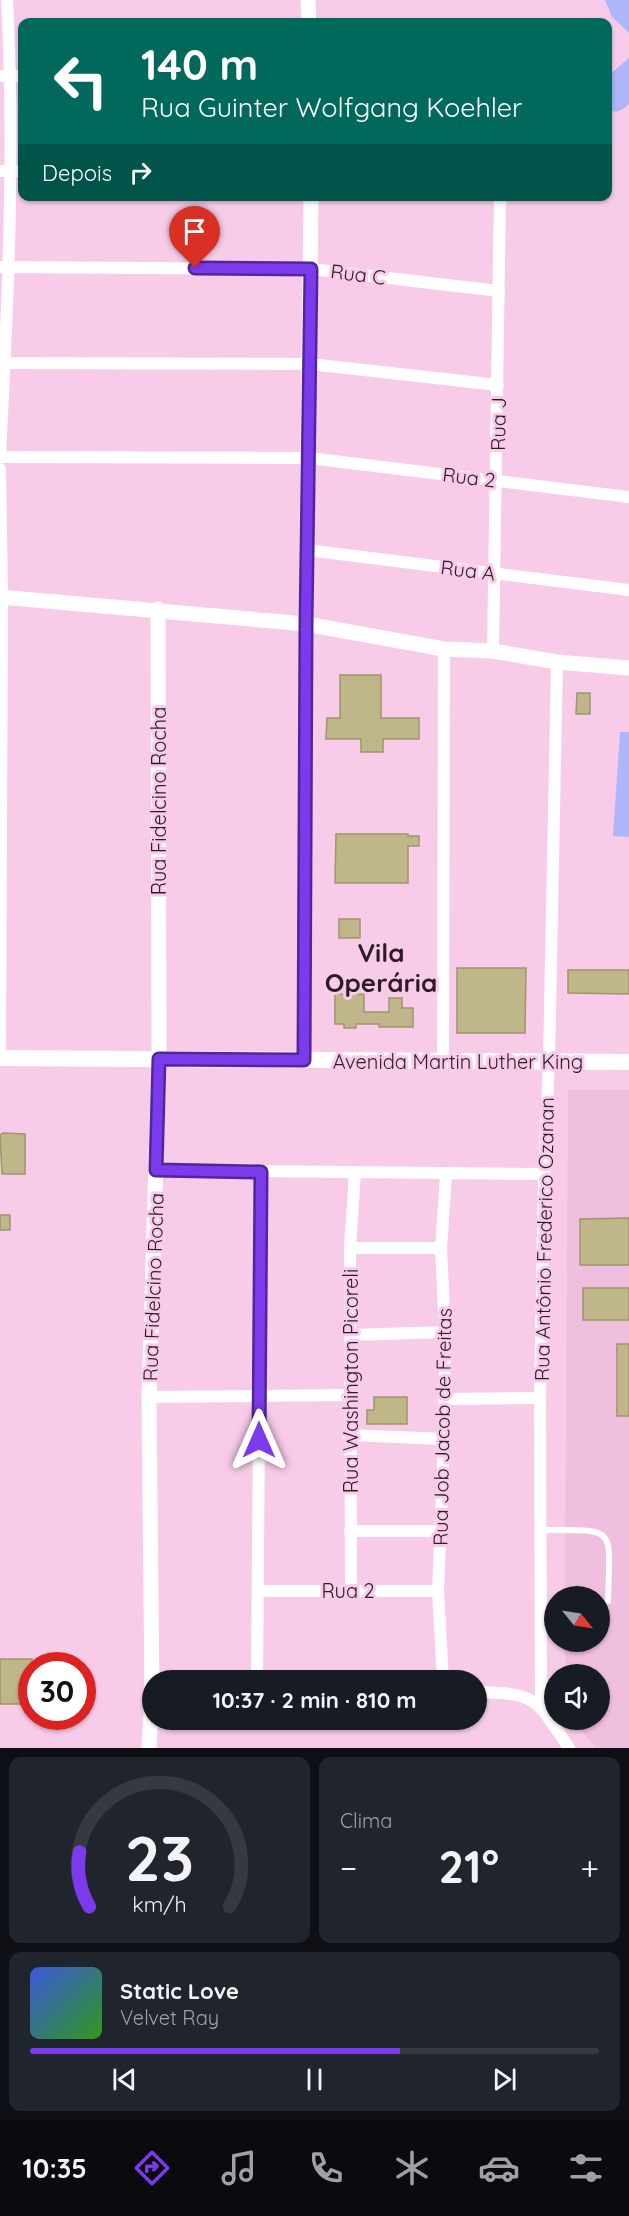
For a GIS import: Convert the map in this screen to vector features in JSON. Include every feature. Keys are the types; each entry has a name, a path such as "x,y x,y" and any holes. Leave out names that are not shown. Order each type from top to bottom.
{"main road":[{"name":"Avenida Martin Luther King","path":"0,1058 629,1062"}],"street":[{"path":"7,0 11,76 5,171 0,456 309,458"},
{"path":"308,0 309,18"},
{"path":"304,1060 311,201"},
{"name":"Rua J","path":"493,651 500,201"},
{"name":"Rua C","path":"5,267 311,269 499,291"},
{"path":"2,363 310,364 498,385"},
{"name":"Rua 2","path":"309,458 629,497"},
{"path":"0,469 0,1058"},
{"name":"Rua A","path":"307,550 629,590"},
{"path":"1,597 158,609 306,624 444,649 493,651 557,663 629,668"},
{"name":"Rua Fidelcino Rocha","path":"153,1670 149,1397 159,1059 158,609"},
{"path":"443,1060 444,649"},
{"name":"Rua Antônio Frederico Ozanan","path":"541,1707 540,1398 557,663"},
{"path":"156,1170 446,1175 544,1174"},
{"path":"257,1670 261,1172"},
{"name":"Rua Washington Picoreli","path":"351,1590 348,1395 351,1335 350,1248 355,1173"},
{"name":"Rua Job Jacob de Freitas","path":"442,1670 438,1591 442,1531 445,1332 441,1248 446,1175"},
{"path":"350,1248 441,1248"},
{"path":"351,1335 445,1332"},
{"path":"149,1397 348,1395"},
{"path":"444,1399 540,1398"},
{"path":"348,1435 444,1439"},
{"path":"350,1531 442,1531"},
{"name":"Rua 2","path":"258,1591 438,1591"},
{"path":"487,1692 516,1693 541,1707 569,1748"},
{"name":"Rua Fidelcino Rocha","path":"148,1748 150,1730"}],"lane":[{"path":"541,1530 593,1530 604,1535 610,1543 609,1586"}],"shaded area":[{"path":"605,0 629,0 629,33 612,17"},
{"path":"629,58 629,104 614,112 612,111 612,73"},
{"path":"620,732 629,732 629,837 613,836"},
{"path":"568,1090 629,1090 629,1748 596,1748 581,1730 610,1730 610,1664 565,1664 565,1652 610,1652 610,1586 565,1586"}],"building":[{"path":"340,675 381,675 381,718 419,718 419,739 383,739 383,752 361,752 361,739 326,739 327,718 340,718"},
{"path":"577,693 590,693 590,714 576,714"},
{"path":"336,834 419,836 419,846 408,846 408,883 335,883"},
{"path":"339,919 360,919 360,938 339,938"},
{"path":"457,968 526,968 525,1033 457,1033"},
{"path":"568,970 629,970 629,994 568,993"},
{"path":"335,994 364,994 364,1012 389,1012 389,998 402,998 402,1008 413,1008 413,1027 356,1024 356,1028 344,1028 344,1024 335,1024"},
{"path":"3,1133 25,1134 25,1174 2,1174 0,1135"},
{"path":"0,1215 10,1215 10,1230 0,1230"},
{"path":"629,1218 629,1265 580,1265 580,1219"},
{"path":"583,1288 629,1288 629,1320 583,1320"},
{"path":"617,1344 629,1344 629,1416 617,1416"},
{"path":"374,1397 407,1397 407,1424 367,1424 367,1410 374,1410"},
{"path":"0,1659 18,1659 18,1704 0,1704"}],"district":[{"name":"Vila Operária","path":"381,967"}],"route":[{"path":"195,268 311,269 306,624 304,1060 159,1059 156,1170 261,1172 259,1440"}]}
